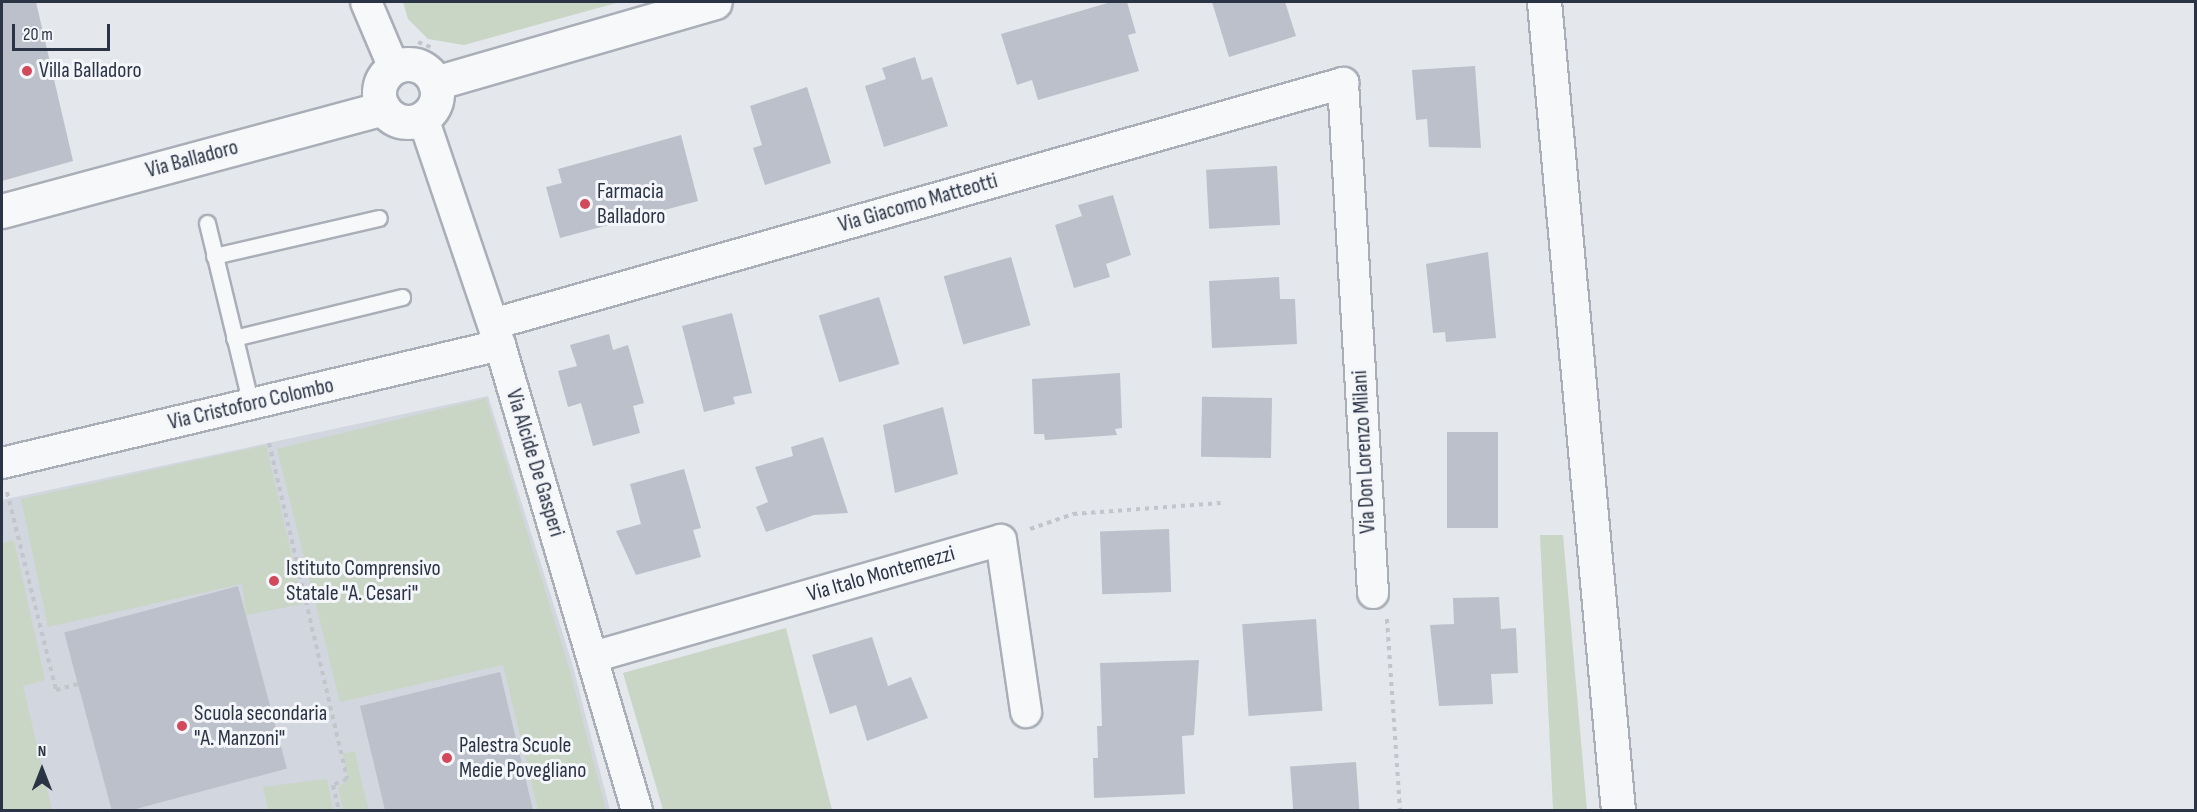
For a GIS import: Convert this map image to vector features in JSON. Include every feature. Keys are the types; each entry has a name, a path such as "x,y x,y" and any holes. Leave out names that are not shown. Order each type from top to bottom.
{"street":[{"path":"366,2 394,68"},
{"path":"435,83 715,2"},
{"path":"1544,2 1618,810"},
{"path":"413,65 435,83 436,103 423,118 405,122 383,108 379,90 394,68 413,65"},
{"name":"Via Giacomo Matteotti","path":"497,335 1343,83"},
{"name":"Via Don Lorenzo Milani","path":"1343,83 1373,593"},
{"name":"Via Balladoro","path":"2,211 383,108"},
{"name":"Via Alcide De Gasperi","path":"423,118 497,335 637,810"},
{"name":"Via Cristoforo Colombo","path":"3,471 251,405 497,335"},
{"path":"1001,540 1026,712"},
{"name":"Via Italo Montemezzi","path":"593,657 1001,540"}],"lane":[{"path":"214,256 379,218"},
{"path":"207,223 251,405"},
{"path":"234,338 402,297"}],"path":[{"path":"269,443 347,779 333,785 339,810"},
{"path":"3,471 57,690 78,684"},
{"path":"1001,540 1073,514 1221,503"},
{"path":"1373,593 1386,596 1400,810"}],"shaded area":[{"name":"Istituto Comprensivo Statale \"A. Cesari\"","path":"488,396 572,663 610,810 2,810 2,500"}],"green space":[{"path":"403,2 620,2 464,45 428,39 408,19"},
{"path":"486,398 569,668 606,810 538,810 503,665 340,702 277,449"},
{"path":"266,445 303,604 246,615 242,584 48,627 21,499"},
{"path":"1540,535 1563,535 1587,810 1553,810"},
{"path":"14,540 45,680 23,686 52,810 2,810 2,543"},
{"path":"786,628 832,810 663,810 623,673"},
{"path":"355,751 369,810 343,810 338,787 348,780 343,754"},
{"path":"327,779 333,810 268,810 263,787"}],"building":[{"name":"Villa Balladoro","path":"2,2 36,2 73,161 2,181"},
{"path":"1111,2 1127,2 1136,33 1128,35 1139,71 1038,100 1032,80 1017,85 1001,34"},
{"path":"1212,2 1285,2 1296,36 1229,57"},
{"path":"915,57 922,80 932,77 948,126 884,147 865,86 886,79 882,68"},
{"path":"1475,66 1481,148 1429,147 1427,119 1416,120 1412,70"},
{"path":"807,87 831,163 765,185 753,148 762,145 750,106"},
{"path":"681,135 698,201 560,238 546,187 562,183 558,169"},
{"path":"1277,166 1280,225 1209,229 1206,170"},
{"path":"1113,195 1131,255 1106,264 1110,277 1074,288 1055,225 1082,216 1078,205"},
{"path":"1488,252 1496,338 1446,342 1445,332 1433,333 1426,264"},
{"path":"1011,257 1031,325 963,345 944,276"},
{"path":"1279,277 1280,299 1295,299 1297,344 1212,348 1209,281"},
{"path":"879,297 899,364 839,382 819,315"},
{"path":"732,313 752,393 733,397 735,404 704,412 682,326"},
{"path":"609,334 613,350 628,345 644,403 633,406 640,433 593,446 581,403 568,407 558,371 577,366 570,345"},
{"path":"1120,373 1122,428 1115,429 1117,435 1045,440 1044,434 1034,434 1032,379"},
{"path":"1202,397 1272,398 1271,458 1201,457"},
{"path":"943,407 958,474 895,493 883,425"},
{"path":"1447,432 1498,432 1498,528 1447,528"},
{"path":"823,437 848,513 814,515 766,532 756,507 768,502 755,467 793,456 791,447"},
{"path":"684,469 701,528 693,530 701,557 636,575 616,531 641,524 630,484"},
{"path":"1169,529 1171,592 1102,594 1100,531"},
{"name":"Scuola secondaria \"A. Manzoni\"","path":"238,586 287,769 132,810 112,810 64,633"},
{"path":"1499,597 1501,629 1516,628 1518,673 1491,674 1493,704 1439,706 1430,625 1454,624 1453,598"},
{"path":"1316,619 1322,711 1249,716 1242,624"},
{"path":"872,637 888,686 911,677 928,718 867,741 856,705 830,714 812,655"},
{"path":"1199,660 1194,735 1182,736 1185,794 1094,798 1093,758 1098,758 1097,726 1102,726 1100,663"},
{"name":"Palestra Scuole Medie Povegliano","path":"500,672 533,810 385,810 360,706"},
{"path":"1356,762 1359,810 1293,810 1290,767"}],"place":[{"name":"Villa Balladoro","path":"27,71"},
{"name":"Farmacia Balladoro","path":"585,204"},
{"name":"Istituto Comprensivo Statale \"A. Cesari\"","path":"274,581"},
{"name":"Scuola secondaria \"A. Manzoni\"","path":"182,726"},
{"name":"Palestra Scuole Medie Povegliano","path":"447,758"}]}
